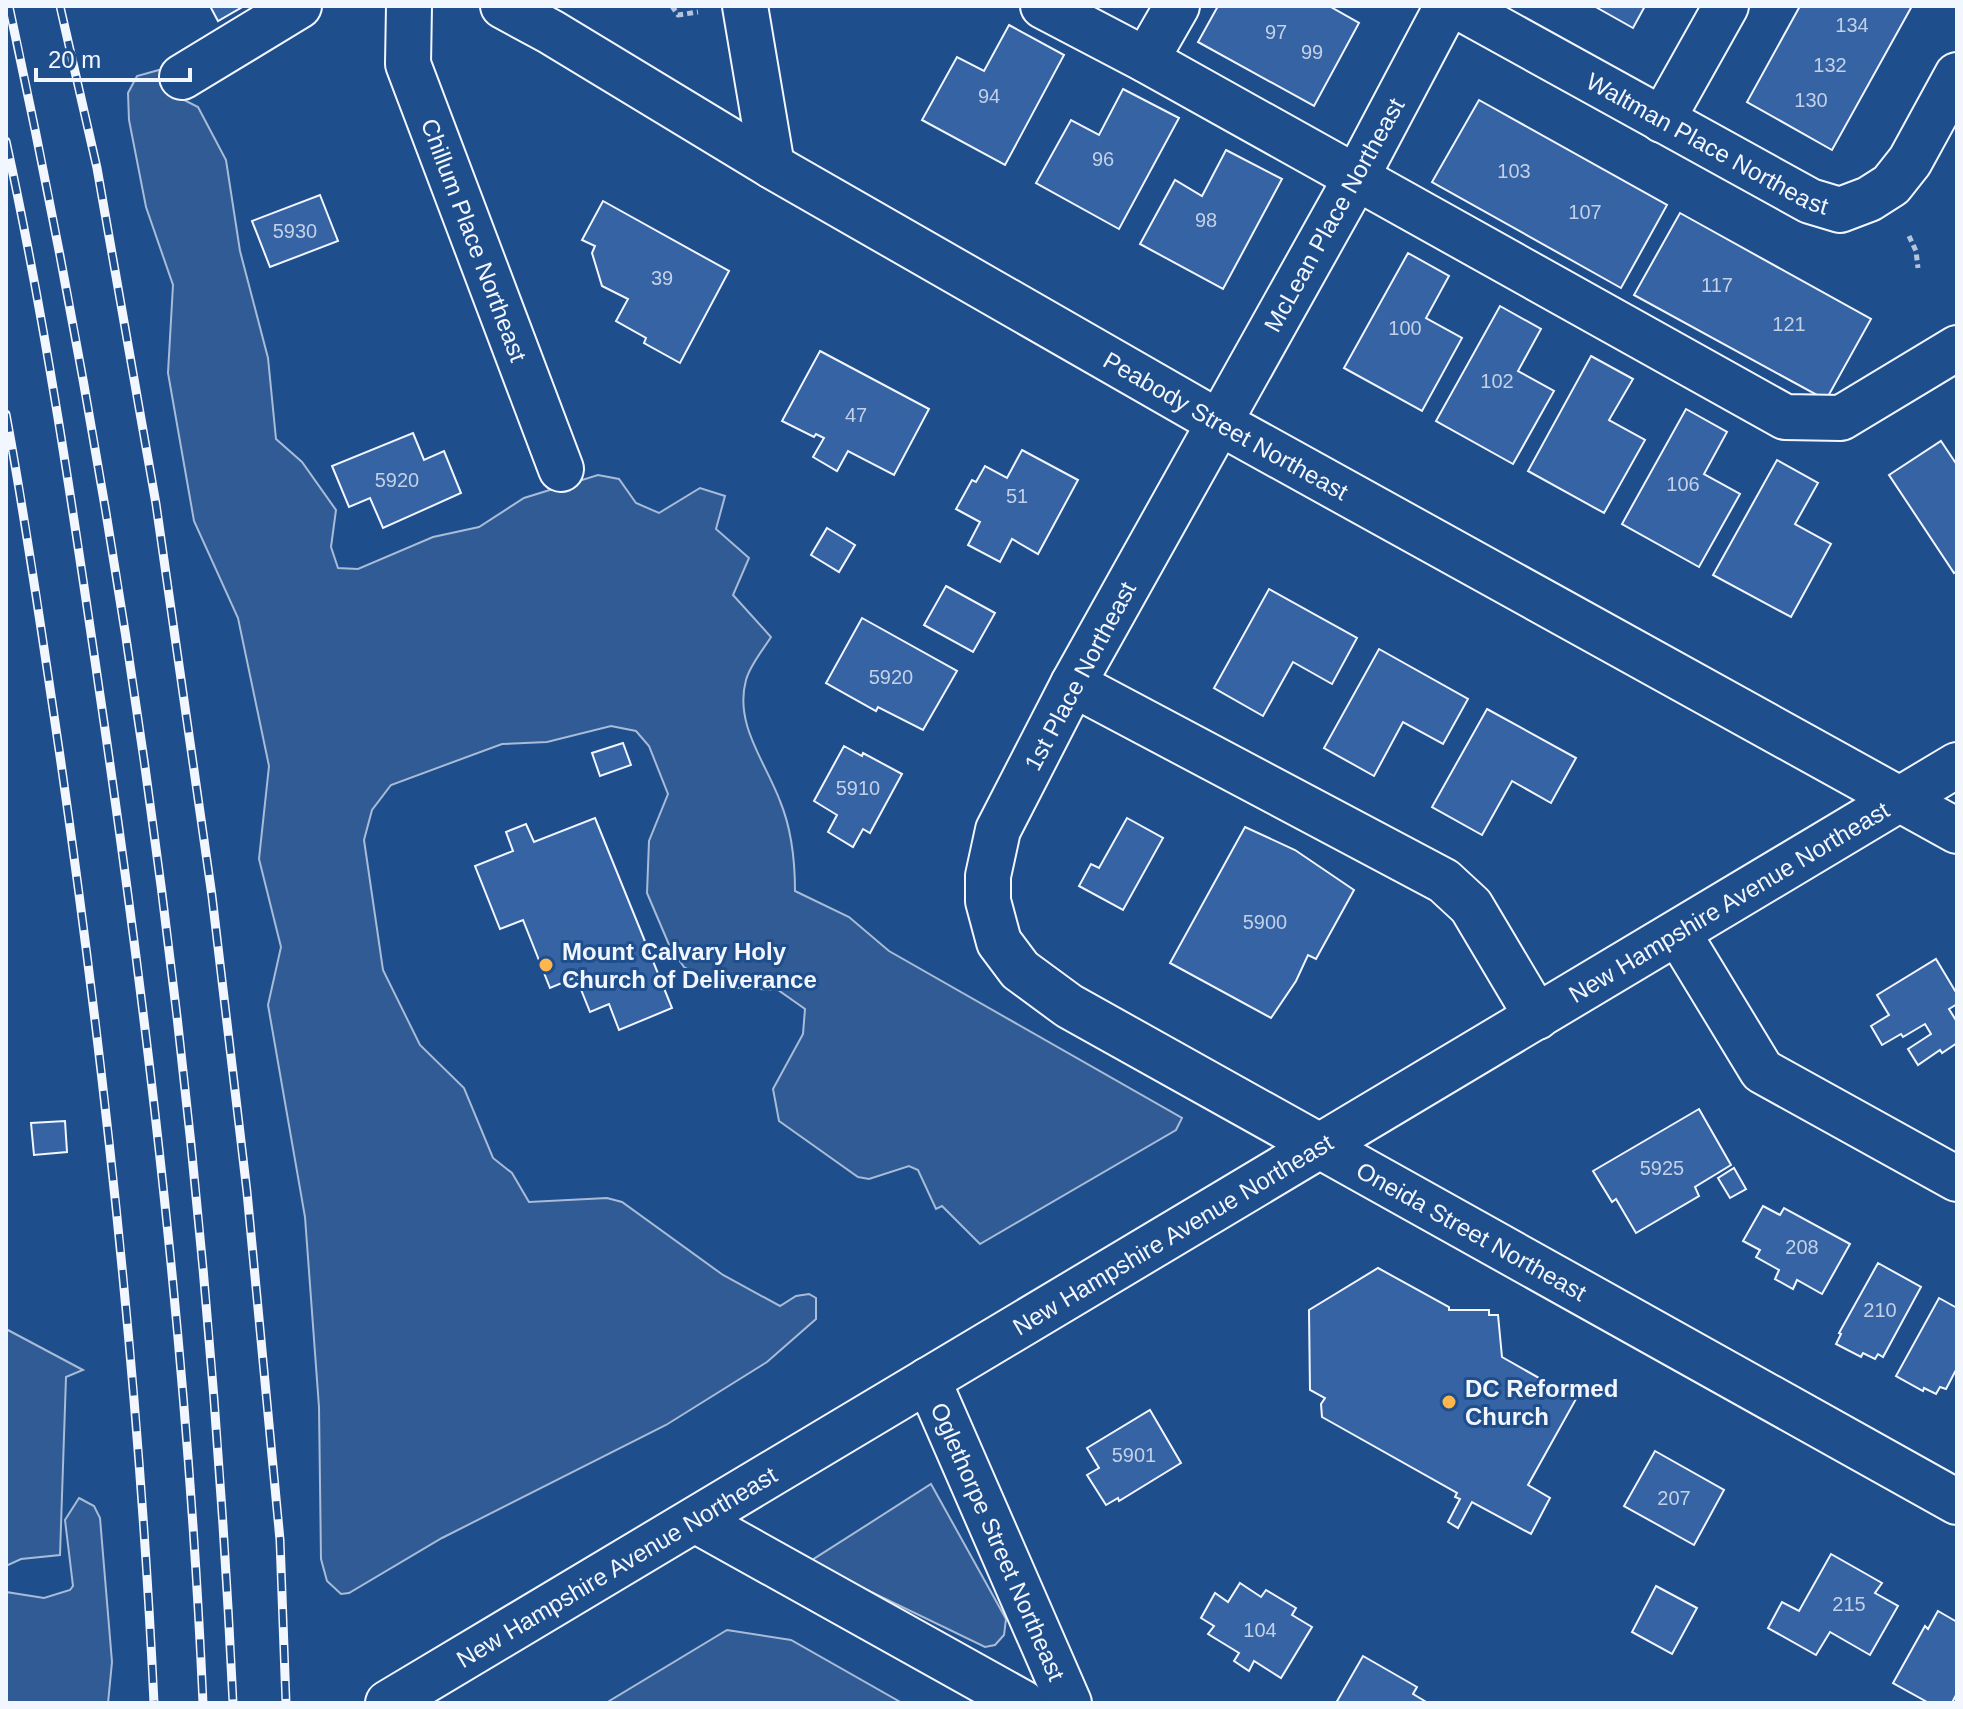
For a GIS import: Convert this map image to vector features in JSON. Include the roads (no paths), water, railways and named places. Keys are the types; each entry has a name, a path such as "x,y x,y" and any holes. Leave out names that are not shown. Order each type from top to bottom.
{"street":[{"path":"182,77 299,6"},
{"name":"Chillum Place Northeast","path":"409,6 408,64 561,469"},
{"name":"Peabody Street Northeast","path":"503,6 772,166 1220,423 1957,831"},
{"path":"745,6 772,166"},
{"path":"1043,6 1146,60 1785,417 1841,418 1957,348"},
{"path":"1146,60 1177,6"},
{"name":"McLean Place Northeast","path":"1220,423 1447,6"},
{"name":"Waltman Place Northeast","path":"1457,6 1810,201 1840,210 1869,199 1891,185 1910,161 1957,75"},
{"path":"1662,120 1726,6"},
{"name":"1st Place Northeast","path":"999,942 988,901 991,853 998,830 1073,684 1220,423"},
{"path":"1073,684 1444,881 1471,906 1537,1017"},
{"name":"New Hampshire Avenue Northeast","path":"388,1703 1957,765"},
{"path":"1678,933 1762,1071 1957,1179"},
{"name":"Oneida Street Northeast","path":"999,942 1020,970 1052,996 1957,1502"},
{"name":"Oglethorpe Street Northeast","path":"928,1380 1069,1703"},
{"name":"Oglethorpe Street Northeast","path":"695,1520 1023,1703"}],"railway":[{"path":"9,6 91,426 126,638 156,850 204,1276 221,1489 233,1703"},
{"path":"60,6 97,168 156,504 212,896 247,1192 280,1540 286,1703"},
{"path":"6,141 58,417 135,946 177,1324 203,1703"},
{"path":"6,414 60,756 106,1110 130,1347 154,1703"}],"place":[{"name":"Mount Calvary Holy Church of Deliverance","path":"546,965"},
{"name":"DC Reformed Church","path":"1449,1402"}]}
